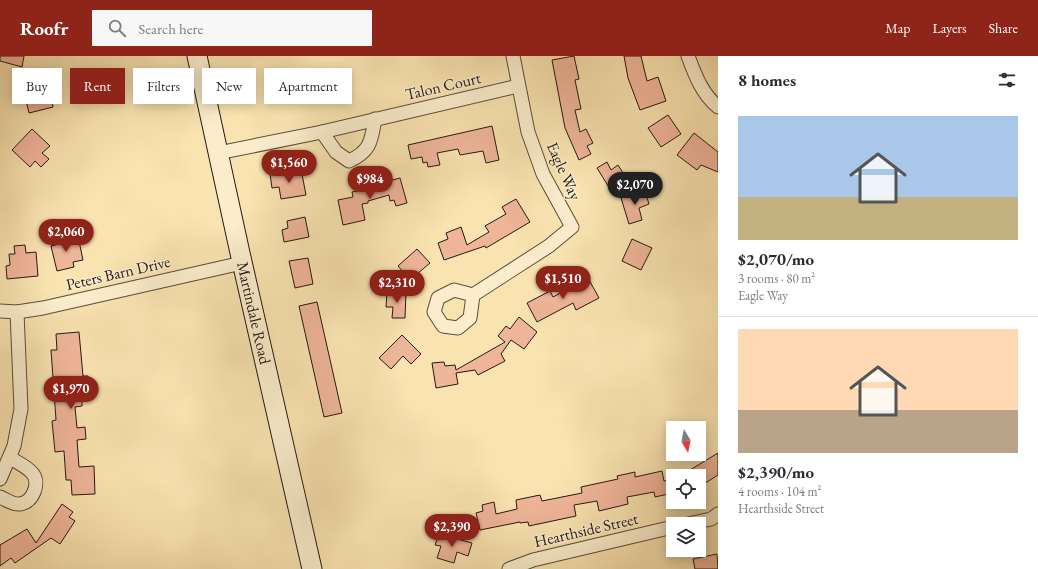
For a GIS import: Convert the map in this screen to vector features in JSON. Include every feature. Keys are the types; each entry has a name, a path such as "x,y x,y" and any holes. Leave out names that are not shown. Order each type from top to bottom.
{"street":[{"name":"Martindale Road","path":"197,56 242,263 312,569"},
{"name":"Eagle Way","path":"473,295 549,246 572,228 544,174 528,132 513,56"},
{"path":"688,56 696,78 710,100 718,107"},
{"name":"Talon Court","path":"218,153 322,132 518,86"},
{"path":"322,132 336,152 349,160 363,155 371,139 375,119"},
{"name":"Peters Barn Drive","path":"0,311 17,312 242,263"},
{"path":"0,479 10,458 19,426 21,409 17,312"},
{"path":"0,497 12,503 21,504 29,500 34,493 36,485 33,474 24,466 10,458"},
{"path":"706,520 711,519 718,514"},
{"name":"Hearthside Street","path":"509,569 532,560 666,529"}],"building":[{"path":"0,56 24,56 22,67 0,61"},
{"path":"574,56 579,79 575,80 581,109 575,110 580,132 586,129 593,143 587,146 591,154 579,160 565,128 552,60"},
{"path":"624,56 641,56 647,81 658,77 666,101 640,110 628,78"},
{"path":"27,104 52,104 53,107 29,113"},
{"path":"668,115 681,134 661,147 648,128"},
{"path":"492,126 499,160 486,163 483,151 460,155 458,149 437,153 440,165 428,167 427,162 423,163 422,157 411,159 408,145"},
{"path":"32,129 50,146 42,153 49,159 41,167 35,161 30,167 12,150"},
{"path":"694,133 718,152 718,172 701,165 697,170 677,155"},
{"path":"607,162 611,170 618,165 627,179 610,189 597,168"},
{"path":"301,169 306,195 281,199 279,187 272,188 270,174"},
{"path":"400,178 407,203 396,206 394,200 390,201 389,195 368,201 368,203 362,204 365,220 343,225 338,200 353,197 352,192 375,187 374,185"},
{"path":"645,191 649,204 639,208 642,220 629,224 621,198"},
{"path":"516,199 530,222 486,248 485,246 444,260 438,243 448,239 446,233 461,227 467,245 489,232 485,226 506,214 502,207"},
{"path":"305,217 309,237 284,242 282,230 288,228 287,221"},
{"path":"68,234 70,243 79,241 83,260 73,262 74,267 57,271 51,246 59,244 57,236"},
{"path":"632,239 652,248 641,270 622,261"},
{"path":"25,245 26,253 36,252 38,276 7,279 6,266 10,265 9,254 15,254 14,246"},
{"path":"417,249 430,263 410,280 398,266"},
{"path":"308,258 313,284 295,288 289,261"},
{"path":"588,278 599,298 576,310 573,303 537,322 527,303 550,291 553,297"},
{"path":"387,291 406,292 405,318 392,318 393,307 386,307"},
{"path":"317,302 342,413 324,417 299,306"},
{"path":"519,317 537,332 524,349 511,340 501,354 505,361 478,375 475,370 456,373 458,384 436,388 432,363 444,362 445,366 455,365 456,370 505,342 498,336 506,326 510,329"},
{"path":"79,332 83,376 88,376 89,400 82,400 82,406 75,407 77,428 85,427 86,439 77,440 79,467 94,466 95,494 72,495 71,480 66,480 64,451 55,452 52,421 56,420 51,350 57,350 56,334"},
{"path":"402,335 421,354 411,364 403,356 391,369 379,358"},
{"path":"718,453 718,475 706,483 706,469 692,469"},
{"path":"662,471 664,481 666,481 666,495 655,497 654,492 627,497 628,504 599,511 597,501 574,505 576,516 529,526 528,522 520,522 480,530 476,513 483,511 482,505 494,502 496,514 517,509 516,500 540,495 542,501 582,493 581,487 618,479 617,476 635,472 635,477"},
{"path":"62,504 73,512 69,517 75,521 60,544 51,538 15,563 11,558 0,566 0,545 27,529 36,543"},
{"path":"439,534 472,543 468,556 457,552 454,563 437,558 441,546 435,545"},
{"path":"717,554 718,569 695,569 693,559"}]}
